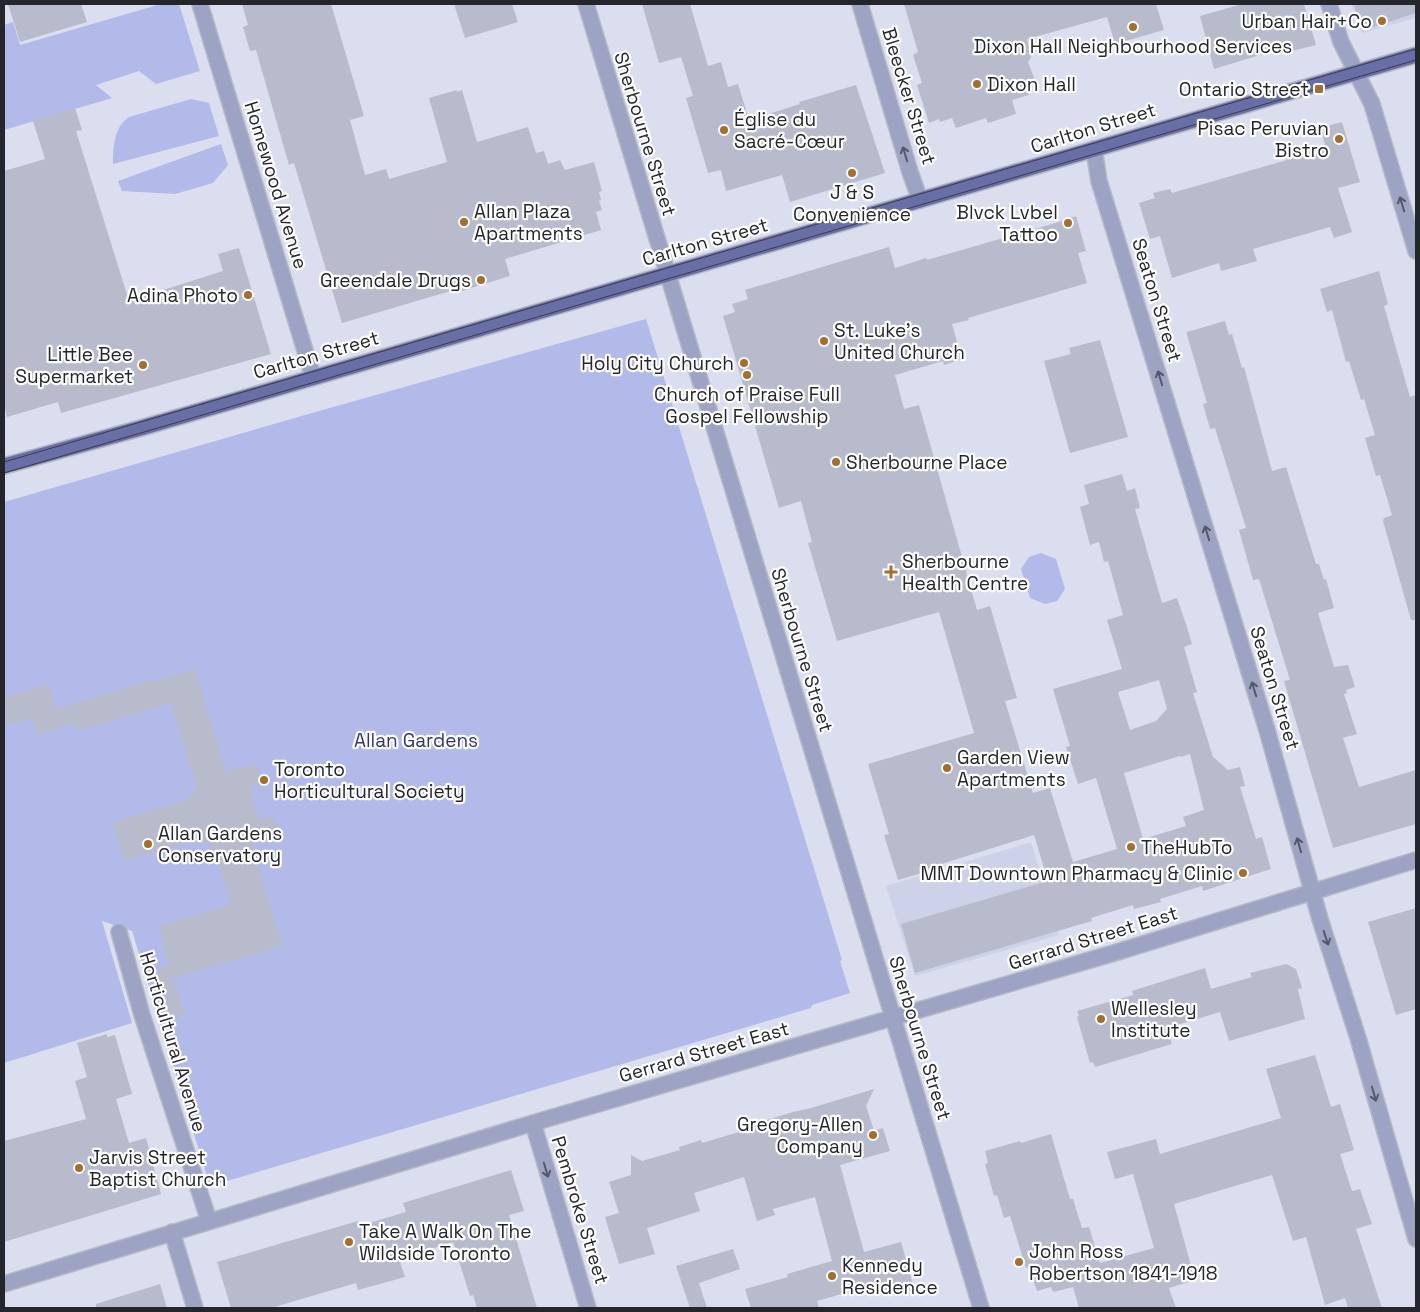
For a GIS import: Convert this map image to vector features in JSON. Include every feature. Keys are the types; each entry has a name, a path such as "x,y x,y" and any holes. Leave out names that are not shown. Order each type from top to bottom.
{"main road":[{"name":"Carlton Street","path":"4,466 1416,55"}],"street":[{"name":"Homewood Avenue","path":"200,4 313,377"},
{"name":"Sherbourne Street","path":"586,4 981,1308"},
{"name":"Bleecker Street","path":"860,4 920,200"},
{"path":"1329,4 1341,42 1372,104 1416,251"},
{"name":"Seaton Street","path":"1094,149 1099,181 1267,730 1312,892 1358,1038 1416,1239"},
{"name":"Gerrard Street East","path":"4,1284 533,1123 1114,953 1416,860"},
{"name":"Horticultural Avenue","path":"119,932 142,1015 209,1221"},
{"name":"Pembroke Street","path":"533,1123 588,1308"},
{"path":"172,1232 195,1308"}],"shaded area":[{"path":"1351,4 1416,4 1416,18 1363,33 1359,29"},
{"path":"1031,842 1059,935 915,976 886,886"}],"green space":[{"path":"161,4 179,4 200,71 156,84 139,71 96,85 112,98 4,130 4,25 13,22 20,45"},
{"path":"191,99 209,103 219,136 113,164 115,138 124,121 129,117"},
{"path":"221,144 228,165 213,183 175,194 122,191 118,181"},
{"name":"Allan Gardens","path":"646,319 842,960 840,961 850,993 812,1005 811,1008 210,1186 132,931 102,921 132,1023 4,1063 4,502"},
{"path":"1041,553 1056,559 1065,589 1057,601 1045,604 1030,598 1021,569 1029,557"}],"building":[{"path":"8,4 81,4 87,22 20,42"},
{"path":"242,4 331,4 364,116 350,120 365,175 386,169 389,179 447,162 429,98 462,90 477,142 528,127 536,153 544,151 548,164 560,160 565,170 594,162 602,191 599,192 601,200 599,201 602,210 596,212 601,230 505,259 510,276 455,293 454,290 342,323 294,163 289,165 256,50 250,51 243,27 248,25"},
{"path":"454,4 512,4 518,22 465,38"},
{"path":"642,4 690,4 708,66 721,62 728,87 738,84 749,120 800,104 799,102 856,85 885,173 790,202 782,175 726,191 721,170 708,173 686,98 693,96 681,57 659,63"},
{"path":"904,4 1156,4 1164,30 1115,44 1107,17 1027,39 1031,57 1028,62 1036,83 1026,86 1029,95 1012,100 1016,114 988,123 986,118 956,128 952,118 940,122 939,119 929,123 917,85 922,83 913,55 918,52"},
{"path":"1242,4 1304,4 1316,45 1284,53 1283,48 1214,69 1200,16"},
{"path":"1354,4 1416,4 1416,13 1367,29 1360,26"},
{"path":"75,108 82,130 76,131 129,301 223,271 218,254 239,248 271,354 61,413 58,402 7,417 4,405 4,171 45,159 33,121"},
{"path":"1342,122 1360,182 1338,188 1352,232 1334,238 1330,227 1253,249 1257,261 1221,271 1219,263 1172,278 1160,236 1150,239 1139,203 1155,198 1153,193 1170,189 1172,193 1287,160 1285,156 1325,144 1320,128"},
{"path":"1076,216 1086,251 1078,253 1087,283 952,324 962,359 944,365 943,361 895,375 904,409 919,405 977,610 990,606 1017,698 1005,701 1033,793 1050,788 1073,862 1117,849 1096,778 1078,784 1066,747 1070,746 1053,689 1122,669 1107,620 1123,615 1108,561 1104,562 1099,542 1090,545 1080,507 1089,504 1084,485 1122,474 1127,491 1135,488 1140,508 1135,509 1162,603 1177,598 1186,624 1192,644 1184,647 1197,692 1193,693 1213,757 1228,770 1240,767 1245,786 1240,787 1256,839 1262,837 1271,869 1203,891 1202,886 1160,899 1161,902 1134,909 1133,905 1091,918 1092,921 915,973 901,924 1048,881 1034,835 935,866 936,869 898,880 884,835 889,834 868,764 974,733 939,612 837,641 808,543 812,542 801,501 779,508 723,316 735,312 732,304 748,299 745,290 889,247 895,268","holes":["1159,680 1167,709 1156,721 1130,730 1118,692","1190,754 1204,810 1183,817 1186,826 1143,839 1124,773"]},
{"path":"1379,271 1388,304 1384,306 1410,397 1416,395 1416,620 1411,620 1383,521 1384,518 1392,515 1380,475 1376,476 1365,438 1375,435 1364,399 1361,400 1349,361 1346,362 1332,310 1327,312 1320,289"},
{"path":"1225,321 1229,335 1232,334 1242,368 1244,367 1272,471 1286,467 1316,564 1319,564 1324,580 1326,579 1334,608 1318,613 1334,667 1348,665 1355,687 1346,690 1347,693 1344,694 1357,734 1343,738 1359,787 1416,770 1416,824 1333,848 1284,681 1290,680 1259,579 1253,580 1239,530 1246,528 1215,428 1210,429 1203,404 1207,403 1187,335 1187,332"},
{"path":"1100,340 1128,437 1070,453 1044,361 1071,354 1069,348"},
{"name":"Allan Gardens Conservatory","path":"195,669 226,772 257,764 262,783 250,786 259,819 273,815 279,835 251,843 282,946 173,978 184,1014 161,1020 147,972 169,965 158,926 231,905 213,845 197,839 124,861 112,822 187,800 197,789 171,703 78,731 76,723 38,735 32,718 4,726 4,698 48,684 56,709"},
{"path":"1416,908 1416,1009 1396,1015 1368,922"},
{"path":"1286,964 1296,969 1302,988 1298,989 1305,1019 1229,1041 1220,1012 1167,1028 1172,1044 1095,1067 1093,1062 1090,1063 1077,1011 1133,995 1132,991 1205,968 1211,989 1252,977 1250,973"},
{"name":"Jarvis Street Baptist Church","path":"107,1034 107,1037 115,1035 132,1094 116,1099 129,1143 146,1138 161,1194 4,1242 4,1141 86,1119 75,1081 87,1077 77,1043"},
{"path":"1315,1055 1331,1107 1340,1104 1354,1150 1340,1154 1352,1191 1360,1189 1372,1224 1356,1229 1382,1308 1348,1308 1345,1298 1325,1305 1306,1237 1293,1241 1272,1175 1174,1204 1195,1280 1169,1288 1176,1308 1079,1308 1073,1287 1053,1292 1051,1287 1037,1291 1029,1267 1026,1268 1010,1216 1004,1218 997,1195 994,1196 985,1164 988,1163 985,1151 1051,1134 1070,1199 1073,1199 1082,1228 1089,1227 1100,1263 1154,1248 1133,1174 1115,1179 1107,1152 1156,1139 1160,1154 1281,1118 1266,1069"},
{"path":"874,1089 866,1106 874,1131 883,1128 890,1151 840,1165 864,1252 901,1242 914,1288 887,1295 883,1282 817,1301 819,1308 751,1308 745,1289 788,1277 787,1274 832,1261 815,1197 773,1209 775,1215 757,1221 744,1177 694,1193 700,1211 647,1228 655,1254 619,1264 605,1217 619,1213 609,1182 631,1175 631,1155 642,1161 680,1150 679,1147 701,1140 702,1143 739,1132 741,1128"},
{"path":"511,1170 524,1211 509,1215 537,1308 477,1308 473,1295 470,1296 453,1242 399,1259 405,1277 358,1290 356,1283 271,1308 231,1308 217,1262 358,1221 359,1226 406,1212 403,1203"},
{"path":"733,1249 740,1269 699,1283 707,1308 690,1308 676,1266"},
{"path":"160,1284 167,1308 96,1308 96,1304"}],"tram line":[{"path":"4,462 1416,49"},
{"path":"4,473 1416,60"}],"place":[{"name":"Urban Hair+Co","path":"1382,21"},
{"name":"Dixon Hall Neighbourhood Services","path":"1133,27"},
{"name":"Dixon Hall","path":"977,84"},
{"name":"Ontario Street","path":"1319,89"},
{"name":"Église du Sacré-Cœur","path":"724,130"},
{"name":"Pisac Peruvian Bistro","path":"1339,139"},
{"name":"J & S Convenience","path":"852,173"},
{"name":"Allan Plaza Apartments","path":"464,222"},
{"name":"Blvck Lvbel Tattoo","path":"1068,223"},
{"name":"Greendale Drugs","path":"481,280"},
{"name":"Adina Photo","path":"248,295"},
{"name":"St. Luke's United Church","path":"824,341"},
{"name":"Holy City Church","path":"744,363"},
{"name":"Little Bee Supermarket","path":"143,365"},
{"name":"Church of Praise Full Gospel Fellowship","path":"747,375"},
{"name":"Sherbourne Place","path":"836,462"},
{"name":"Sherbourne Health Centre","path":"891,572"},
{"name":"Garden View Apartments","path":"947,768"},
{"name":"Toronto Horticultural Society","path":"264,780"},
{"name":"Allan Gardens Conservatory","path":"148,844"},
{"name":"TheHubTo","path":"1131,847"},
{"name":"MMT Downtown Pharmacy & Clinic","path":"1243,873"},
{"name":"Wellesley Institute","path":"1101,1019"},
{"name":"Gregory-Allen Company","path":"873,1135"},
{"name":"Jarvis Street Baptist Church","path":"79,1168"},
{"name":"Take A Walk On The Wildside Toronto","path":"349,1242"},
{"name":"John Ross Robertson 1841-1918","path":"1019,1262"},
{"name":"Kennedy Residence","path":"832,1276"}]}
